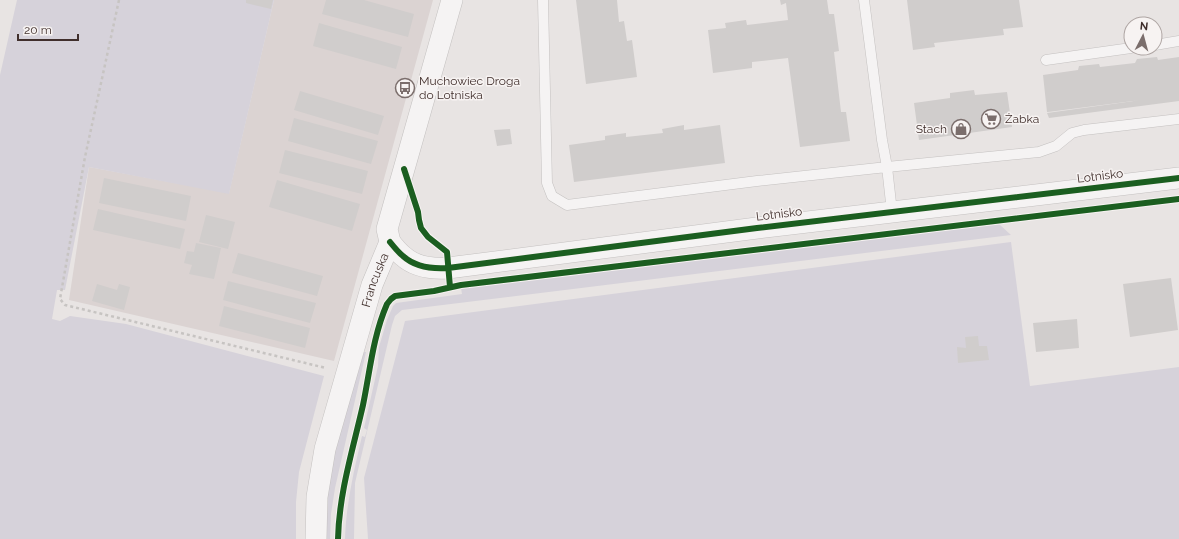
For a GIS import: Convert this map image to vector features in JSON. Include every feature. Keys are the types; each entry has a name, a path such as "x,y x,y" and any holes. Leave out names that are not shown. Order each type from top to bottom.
{"street":[{"name":"Francuska","path":"316,539 317,497 329,434 372,285 390,242 387,229 452,0"},
{"name":"Lotnisko","path":"390,242 404,257 427,267 442,268 1179,178"}],"lane":[{"path":"543,0 547,183 552,196 567,205 887,166 1039,152 1056,146 1072,133 1084,130 1179,119"},
{"path":"864,0 892,212"},
{"path":"1163,44 1179,41"},
{"path":"1046,60 1123,49"}],"path":[{"path":"119,0 88,142 60,299 65,305 346,373"}],"shaded area":[{"path":"17,0 274,0 229,194 89,167 65,290 57,290 52,319 60,321 70,316 126,324 324,376 299,472 296,502 296,539 0,539 0,75"},
{"path":"274,0 433,0 334,361 69,300 89,167 229,193"},
{"path":"999,224 1011,235 402,310 395,316 392,325 355,483 354,539 345,539 351,487 362,436 365,437 367,430 364,428 378,366 379,347 387,320 393,306 396,303 462,294 461,288"},
{"path":"1011,242 1030,386 1179,367 1179,539 368,539 364,478 405,321"},
{"path":"364,352 366,352 335,488 331,514 330,539 326,539 328,490 332,466 344,417"}],"building":[{"path":"246,0 273,0 271,9 246,3"},
{"path":"326,0 364,0 414,14 408,37 322,14"},
{"path":"576,0 617,0 619,22 624,21 627,41 632,40 637,77 586,84"},
{"path":"780,0 827,0 829,14 834,14 839,51 834,52 841,112 846,112 850,141 800,147 788,58 752,62 752,68 713,73 708,30 726,28 725,23 746,20 747,25 788,20 786,3 781,5"},
{"path":"907,0 1019,0 1023,27 1003,29 1004,35 934,43 935,47 913,50"},
{"path":"319,23 402,47 396,69 313,46"},
{"path":"1157,57 1158,60 1179,57 1179,101 1049,118 1047,113 1141,100 1047,112 1043,75 1078,70 1079,66 1099,64 1100,67 1135,63 1137,59"},
{"path":"974,90 975,95 1007,92 1012,127 919,140 914,103 950,98 950,93"},
{"path":"300,91 384,116 378,135 294,110"},
{"path":"294,118 378,141 371,164 288,141"},
{"path":"684,125 684,130 720,125 725,163 574,182 569,145 605,140 605,136 626,133 626,137 663,133 662,129"},
{"path":"510,129 512,144 497,146 494,130"},
{"path":"285,150 368,171 362,194 279,173"},
{"path":"104,178 191,196 186,221 99,203"},
{"path":"277,180 360,204 352,231 269,207"},
{"path":"98,209 185,229 180,249 93,230"},
{"path":"206,215 235,222 228,249 199,242"},
{"path":"196,243 221,248 214,279 189,274 192,265 184,263 187,251 194,252"},
{"path":"238,253 323,276 317,296 232,273"},
{"path":"1171,278 1178,330 1130,337 1123,284"},
{"path":"228,281 316,303 310,323 223,300"},
{"path":"97,284 117,290 119,284 130,287 124,310 92,301"},
{"path":"224,306 310,328 305,348 219,326"},
{"path":"1077,319 1079,348 1036,352 1033,323"},
{"path":"978,336 979,346 987,346 989,360 958,363 957,347 966,348 965,337"}],"cycle path":[{"path":"404,169 418,212 421,228 428,237 447,252 450,287"},
{"path":"390,242 401,254 413,263 430,268 448,268 757,228 1179,178"},
{"path":"338,539 344,488 363,405 378,328 387,304 395,296 434,291 461,285 1179,199"}],"place":[{"name":"Muchowiec Droga do Lotniska","path":"405,88"},
{"name":"Żabka","path":"991,119"},
{"name":"Stach","path":"961,129"}]}
